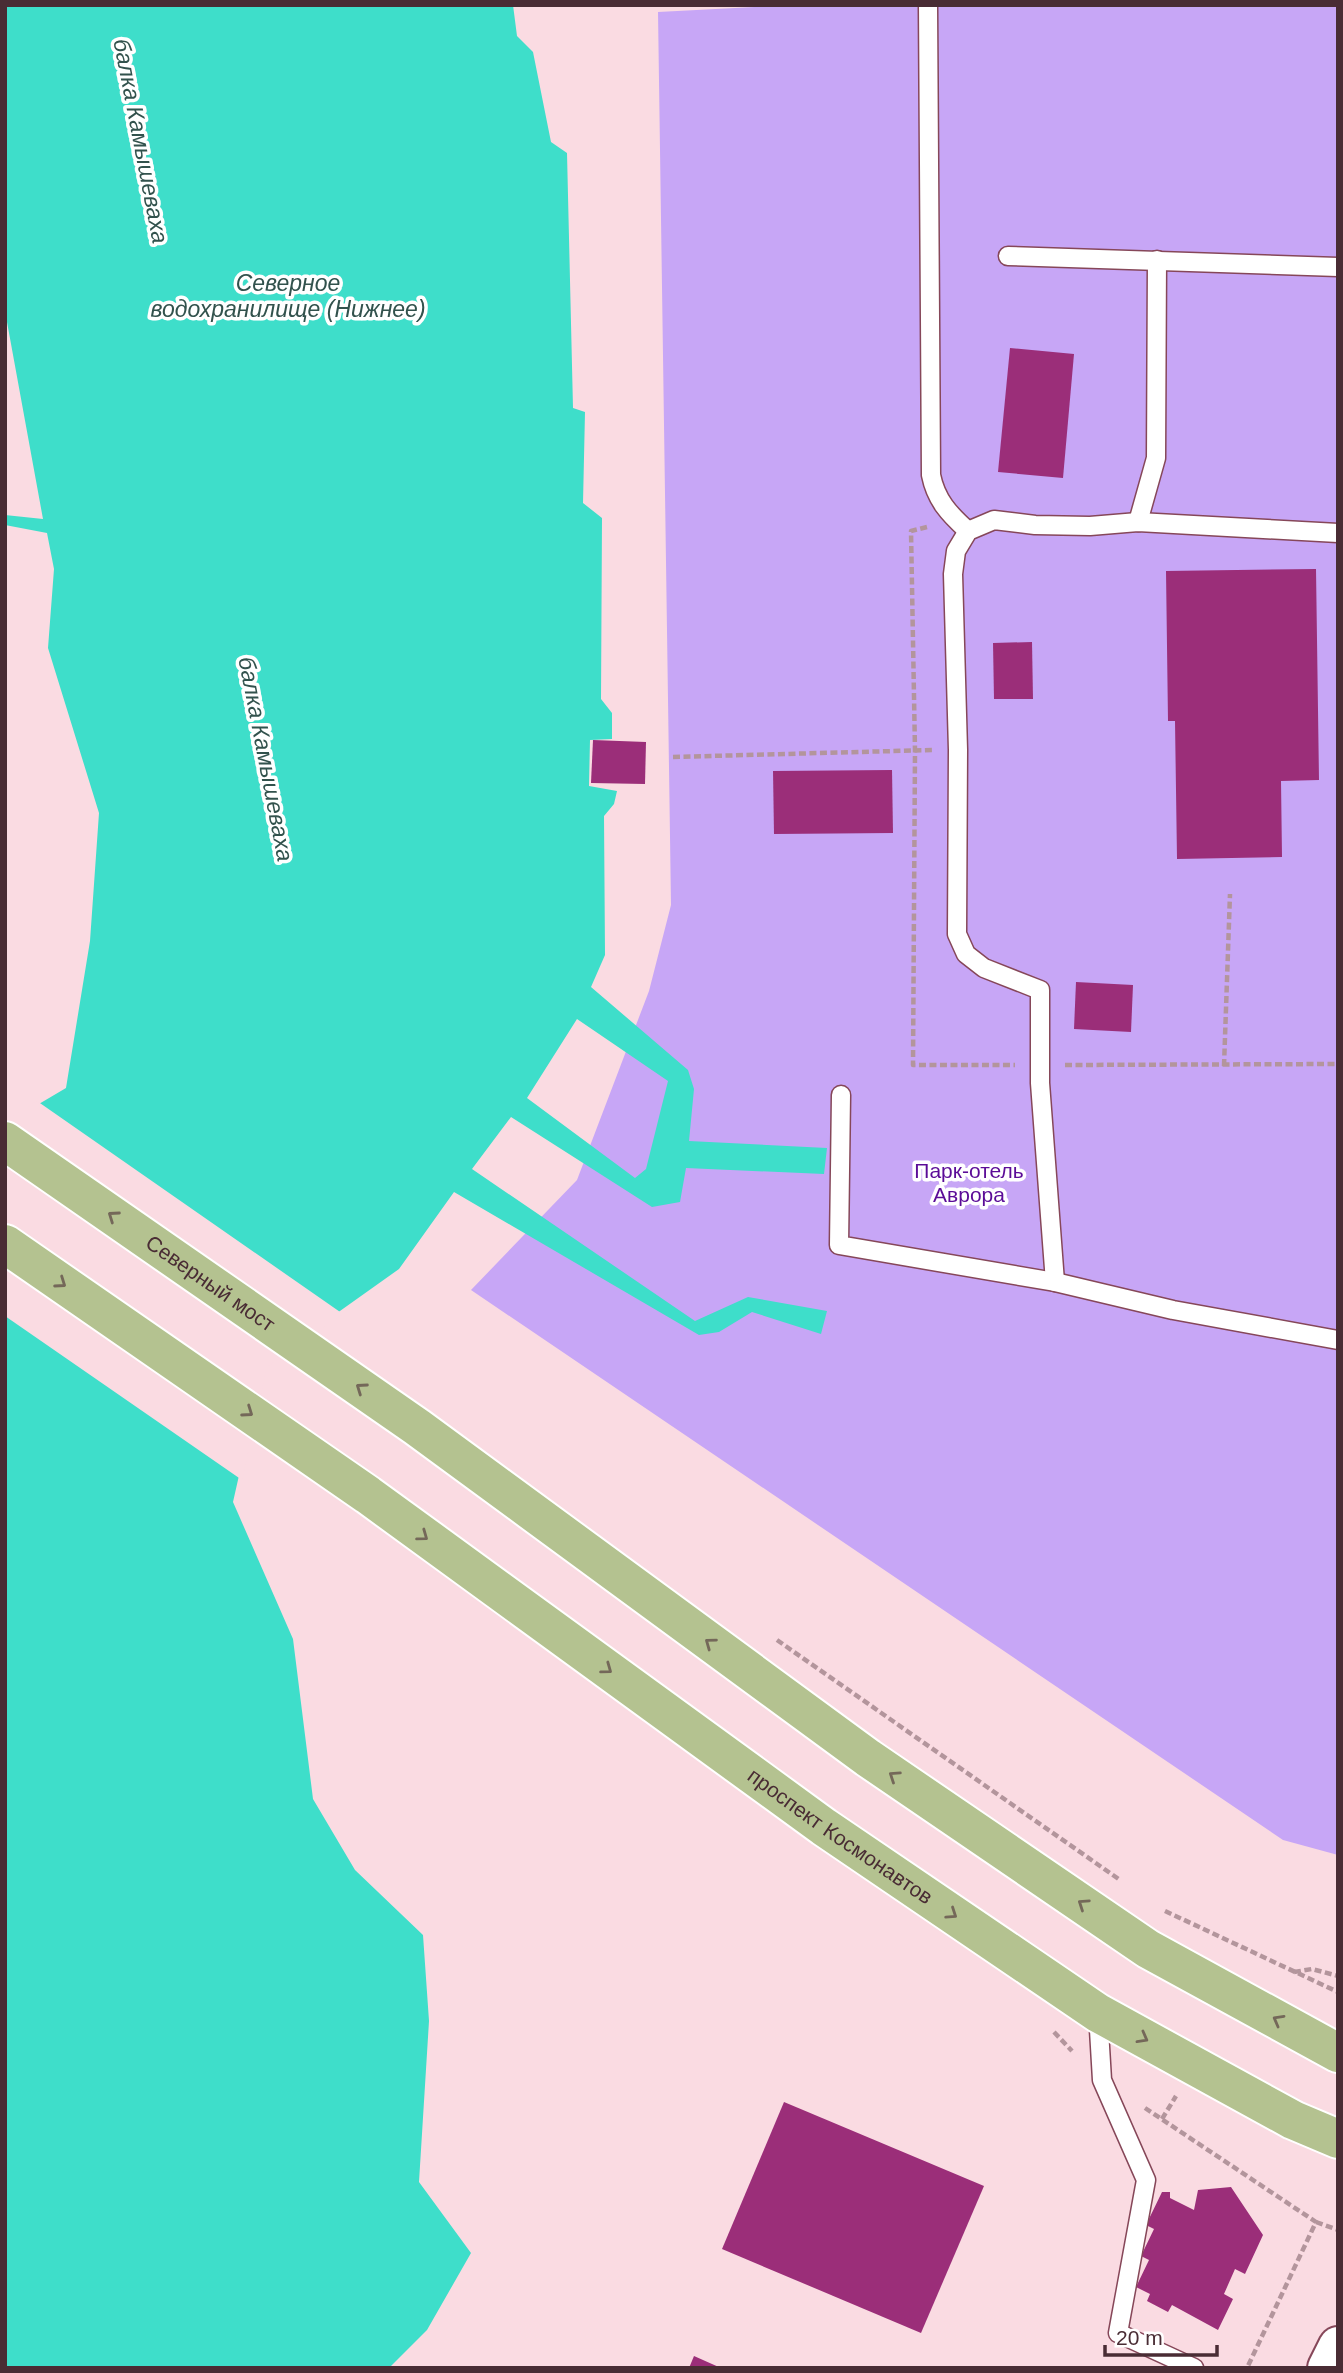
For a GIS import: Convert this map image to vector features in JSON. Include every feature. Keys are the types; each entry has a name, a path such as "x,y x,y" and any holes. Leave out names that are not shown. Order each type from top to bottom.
{"main road":[{"name":"Северный мост","path":"5,1141 416,1427 868,1758 1149,1949 1338,2053"},
{"name":"проспект Космонавтов","path":"5,1244 368,1495 824,1827 1098,2013 1293,2120 1338,2139"},
{"path":"1327,2368 1338,2346"}],"lane":[{"path":"928,5 930,475 935,495 950,515 968,531"},
{"path":"1008,256 1338,267"},
{"path":"1138,522 1156,458 1157,260"},
{"path":"1055,1282 1041,1065 1040,990 984,968 966,954 957,934 958,750 953,574 956,551 968,531 994,520 1035,525 1090,526 1138,522 1338,533"},
{"path":"841,1095 839,1245 1055,1282 1173,1310 1338,1340"},
{"path":"1098,2013 1102,2080 1146,2180 1118,2333 1194,2368"}],"path":[{"path":"950,515 911,531 915,751 913,1065 1338,1064"},
{"path":"673,757 958,750"},
{"path":"1223,1066 1230,894"},
{"path":"768,1634 1130,1887"},
{"path":"1153,1903 1338,1992"},
{"path":"1293,1972 1312,1969 1338,1976"},
{"path":"1044,2023 1102,2080 1316,2222 1338,2230"},
{"path":"1247,2368 1316,2222"}],"green space":[{"name":"Парк-отель Аврора","path":"791,5 1338,5 1338,1855 1283,1840 471,1290 577,1180 649,991 671,905 658,12"}],"water":[{"name":"Северное водохранилище (Нижнее)","path":"5,5 513,5 517,36 533,52 551,142 567,153 573,408 585,412 583,503 602,518 601,699 612,713 612,739 590,740 589,786 617,791 614,804 604,816 605,955 591,987 688,1070 694,1089 689,1141 827,1148 824,1174 686,1168 680,1202 652,1207 511,1117 472,1169 695,1321 748,1297 827,1311 821,1334 752,1312 719,1332 699,1335 454,1192 399,1269 264,1365 233,1502 293,1639 313,1799 355,1870 423,1935 429,2021 419,2182 471,2253 427,2330 389,2368 5,2368 5,1124 66,1088 90,941 99,813 48,648 54,569 47,533 5,525 5,515 43,519 7,322","holes":["577,1019 668,1081 646,1169 635,1178 527,1098"]}],"pier":[{"path":"37,1101 343,1314 267,1367 242,1480 5,1316 5,1120"}],"building":[{"path":"1010,348 1074,354 1063,478 998,472"},
{"path":"1316,569 1319,780 1281,781 1282,857 1177,859 1175,721 1168,721 1166,571"},
{"path":"1032,642 1033,699 994,699 993,643"},
{"path":"593,740 646,742 645,784 591,783"},
{"path":"892,770 893,833 774,834 773,771"},
{"path":"1076,982 1133,985 1131,1032 1074,1029"},
{"path":"784,2102 984,2186 921,2333 722,2249"},
{"path":"1231,2187 1263,2235 1245,2274 1235,2269 1224,2294 1233,2299 1218,2330 1172,2305 1168,2312 1147,2301 1150,2294 1136,2287 1149,2260 1141,2256 1154,2229 1146,2225 1162,2192 1170,2192 1170,2198 1194,2210 1198,2190"},
{"path":"694,2356 721,2368 689,2368"}],"water label":[{"name":"балка Камышеваха","path":"141,141"},
{"name":"балка Камышеваха","path":"266,759"}]}
